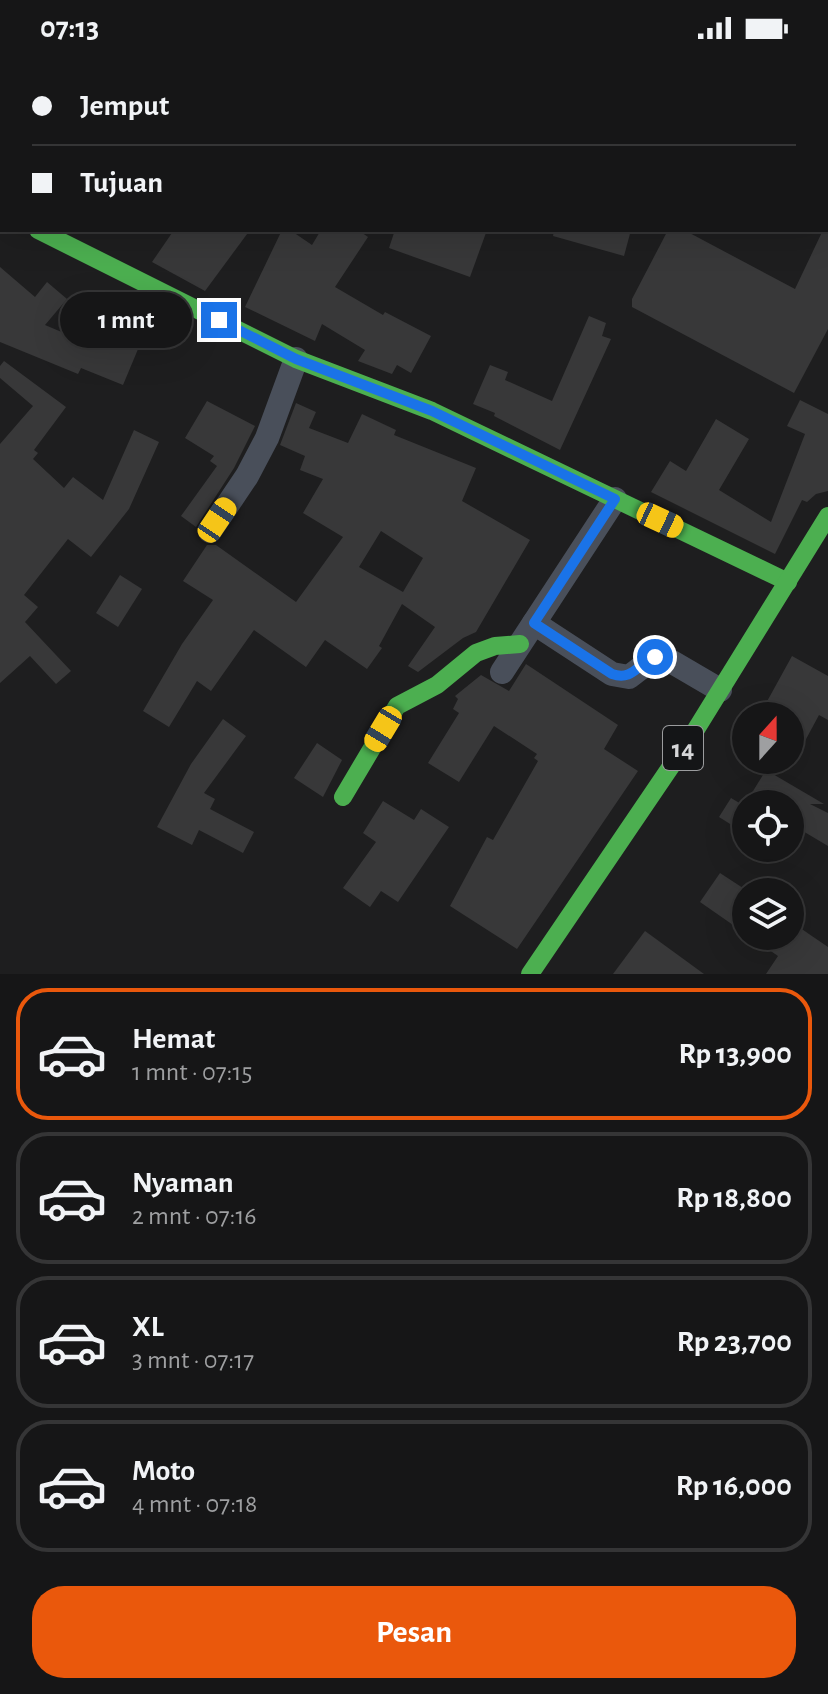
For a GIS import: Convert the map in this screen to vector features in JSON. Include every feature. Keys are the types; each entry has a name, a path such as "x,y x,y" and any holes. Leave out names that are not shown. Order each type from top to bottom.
{"main road":[{"path":"42,232 296,359 432,411 788,582"},
{"name":"14","path":"530,974 720,690 828,516"},
{"path":"343,797 397,706 437,685 476,653 495,646 520,644"}],"street":[{"path":"210,531 247,476 267,438 296,359"},
{"path":"502,672 615,499"},
{"path":"534,623 612,674 629,677 655,657 667,659 720,690"}],"building":[{"path":"173,232 249,232 205,291 152,262"},
{"path":"281,232 293,232 312,245 320,232 361,232 368,237 335,287 383,315 385,312 431,336 411,373 397,365 392,374 358,361 365,350 322,324 315,341 245,307"},
{"path":"394,232 486,232 470,277 389,248"},
{"path":"554,232 630,232 624,256 553,236"},
{"path":"667,232 688,232 795,289 822,232 828,232 828,329 794,393 632,307 632,299"},
{"path":"0,267 35,297 47,282 67,299 45,325 102,349 111,330 141,342 123,385 81,368 78,374 0,342"},
{"path":"589,316 606,323 602,336 611,339 560,450 473,404 490,365 508,372 505,380 552,401"},
{"path":"4,361 66,407 34,450 38,453 33,459 64,488 73,477 103,500 134,430 159,442 129,509 91,557 68,539 24,595 38,607 25,622 71,671 56,684 30,656 0,683 0,444 33,406 0,378 0,366"},
{"path":"800,400 828,414 828,491 816,494 807,502 802,500 775,554 651,492 670,461 686,471 716,419 749,439 719,490 771,522 805,434 787,426"},
{"path":"207,401 255,426 234,468 196,527 181,516 217,466 210,461 214,456 185,438"},
{"path":"296,403 316,412 309,428 348,443 362,414 396,430 394,435 476,468 462,501 530,540 476,632 463,638 418,672 408,666 435,627 402,604 379,646 382,648 367,669 325,640 306,667 254,630 211,691 197,681 169,727 143,711 182,644 213,600 183,581 207,545 216,545 296,602 343,537 303,513 323,479 300,470 305,456 280,445","holes":["381,531 423,558 403,592 359,567"]},
{"path":"120,575 142,589 118,627 96,613"},
{"path":"792,656 828,676 828,720 819,715 805,741 804,702 767,702"},
{"path":"526,664 618,725 604,749 638,771 517,949 450,906 487,837 493,840 538,761 534,758 537,754 494,726 459,782 428,763 459,713 453,709 458,699 455,696 481,675 509,691"},
{"path":"223,719 246,736 204,793 215,799 210,809 254,832 243,853 199,830 192,845 157,827 191,764"},
{"path":"317,743 342,760 323,797 294,778"},
{"path":"764,774 773,774 800,790 754,790"},
{"path":"804,792 824,804 810,804 828,813 828,846 804,832"},
{"path":"731,798 732,799 732,825 719,817"},
{"path":"383,801 414,820 421,809 449,827 398,902 381,891 370,907 343,888 376,842 363,833"},
{"path":"720,873 732,881 732,924 700,902"},
{"path":"645,931 704,974 613,974"},
{"path":"804,931 828,947 828,974 766,974 778,956 769,950 804,950"}],"traffic: fast":[{"path":"42,232 296,359 432,411 788,582"},
{"path":"530,974 695,731 828,516"},
{"path":"343,797 397,706 437,685 476,653 495,646 520,644"}],"route":[{"path":"219,320 296,359 432,411 615,499 534,623 621,677 629,677 655,657"}]}
